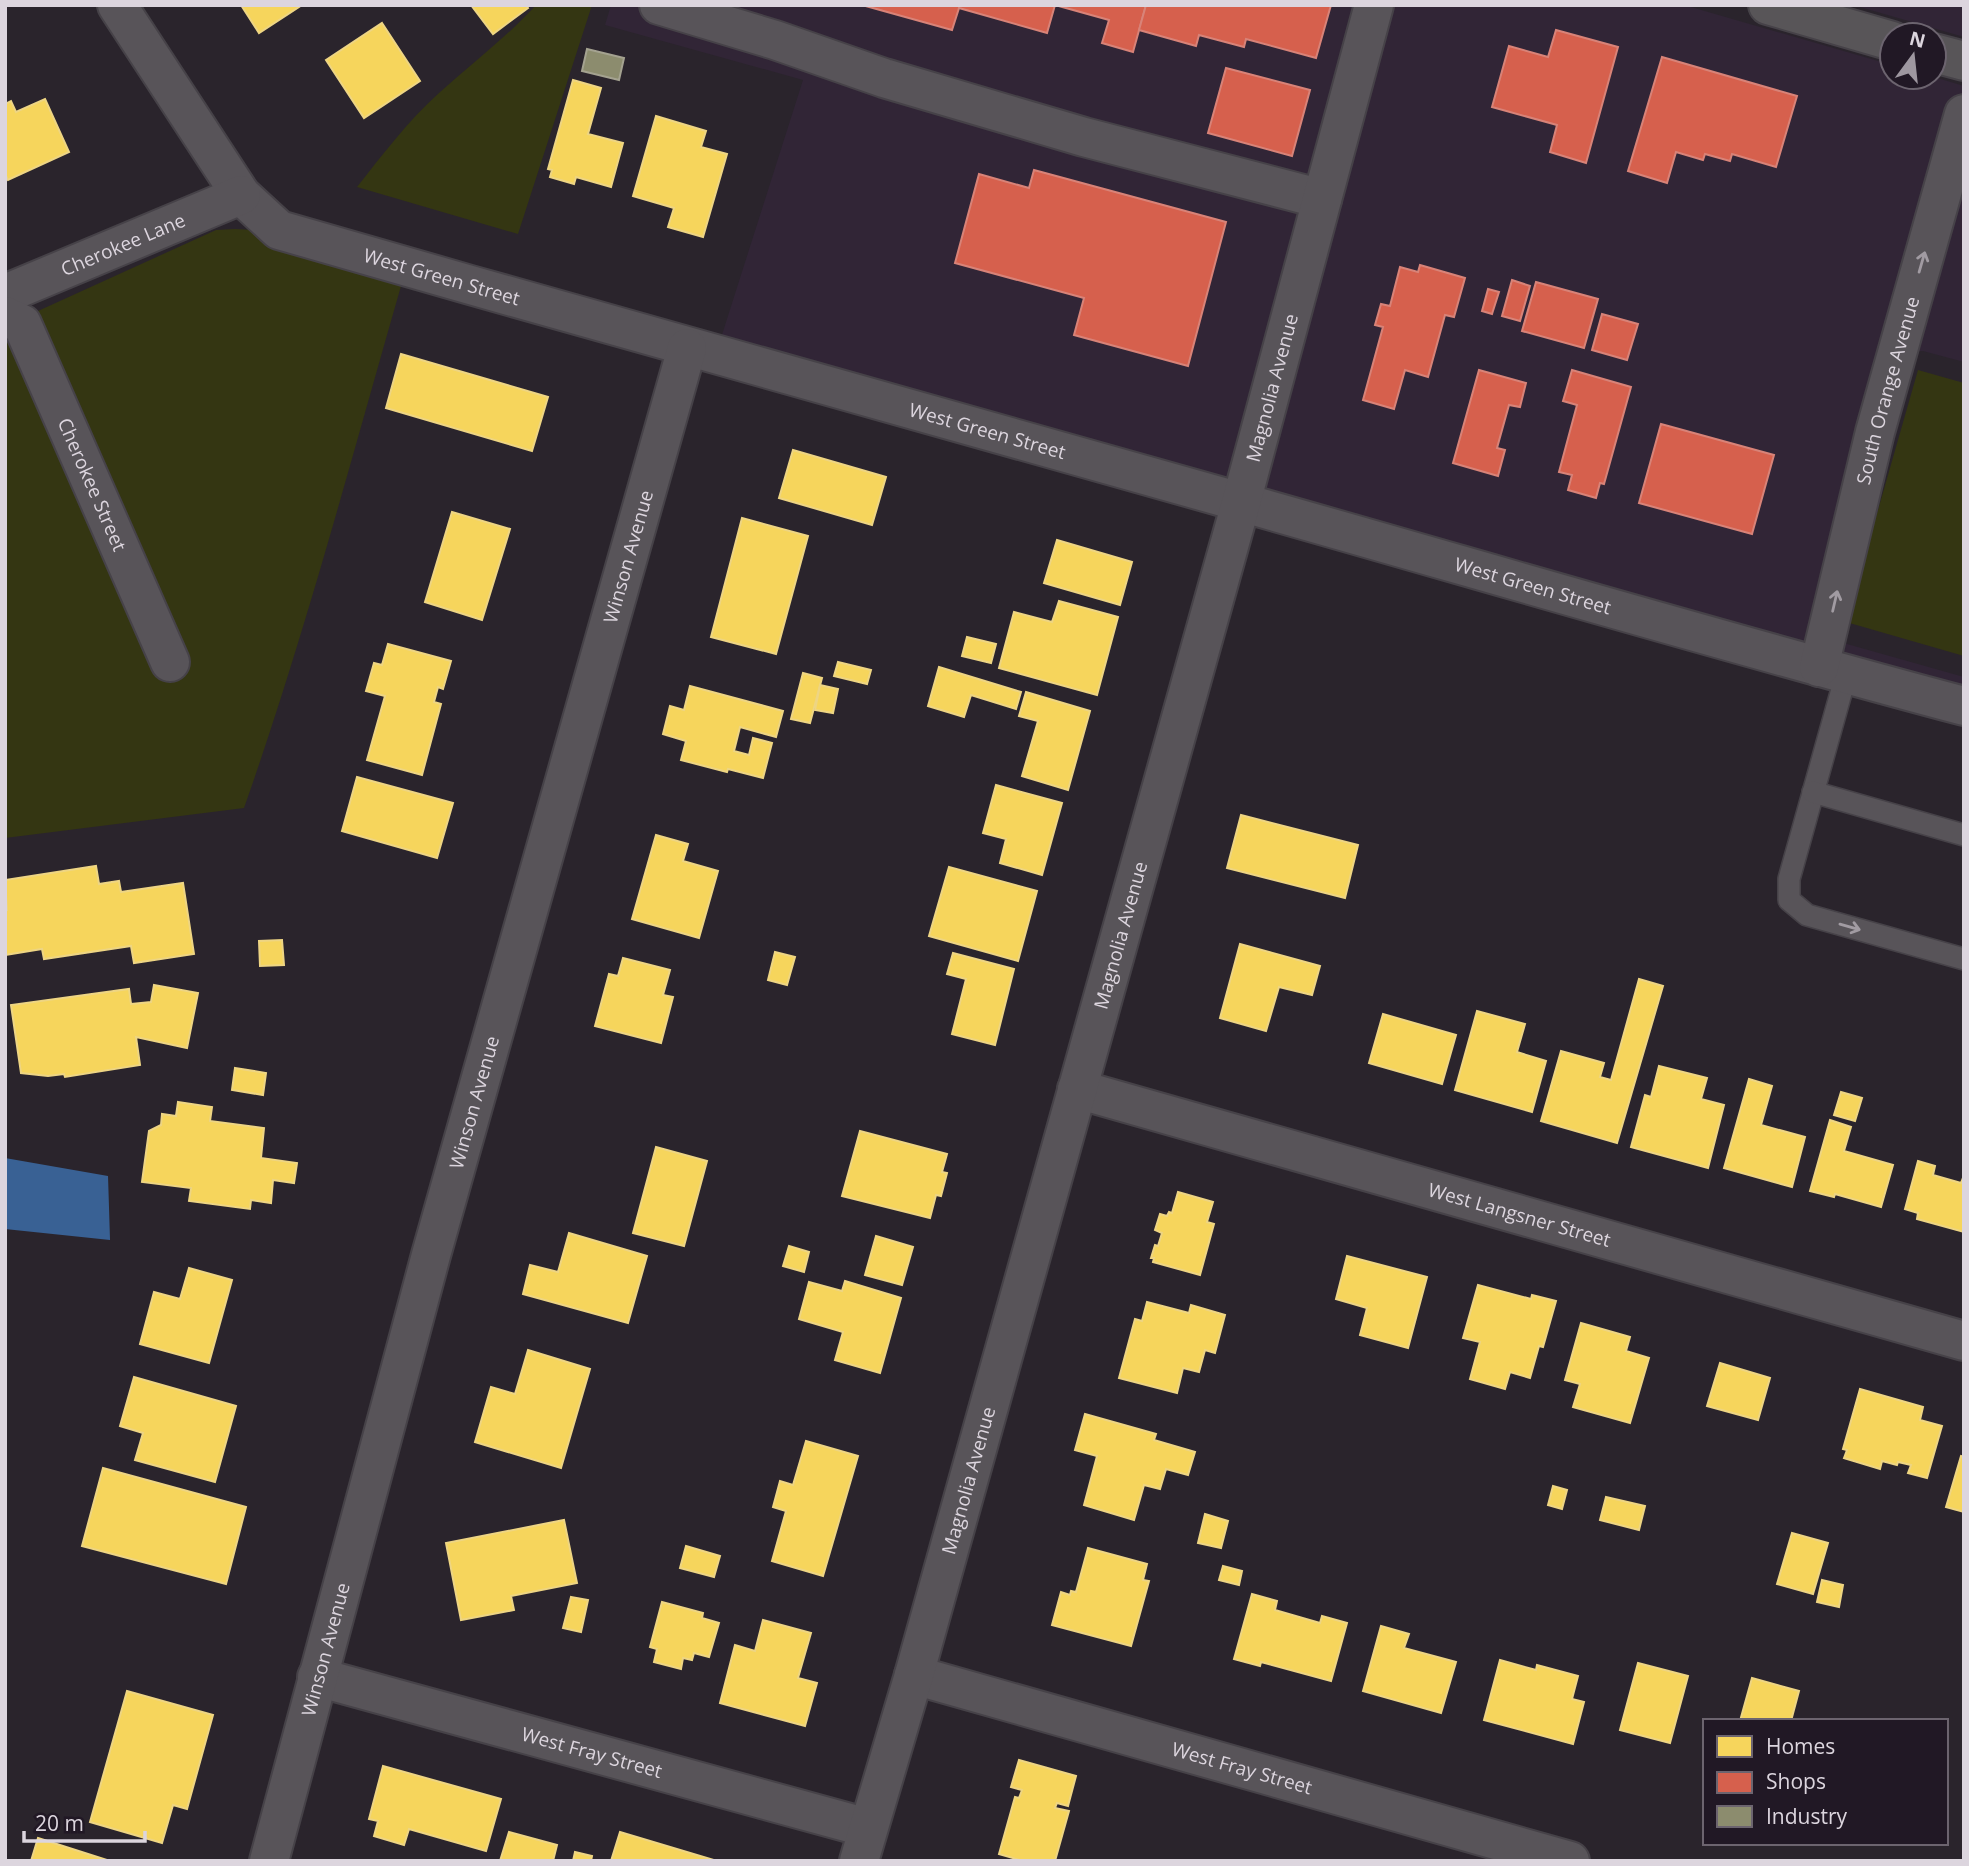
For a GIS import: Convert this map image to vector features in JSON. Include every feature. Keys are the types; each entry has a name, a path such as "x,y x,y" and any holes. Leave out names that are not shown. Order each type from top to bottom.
{"street":[{"name":"West Green Street","path":"117,5 241,195 279,230 687,348 1964,706"},
{"path":"659,5 775,40 884,78 1084,137 1322,199"},
{"name":"Magnolia Avenue","path":"864,1844 914,1675 1241,503 1374,5"},
{"path":"1768,5 1878,37"},
{"name":"South Orange Avenue","path":"1833,671 1875,432 1964,114"},
{"name":"Cherokee Lane","path":"5,294 241,195"},
{"name":"Cherokee Street","path":"5,316 22,324 170,662"},
{"name":"Winson Avenue","path":"269,1861 435,1242 687,348"},
{"name":"West Langsner Street","path":"1077,1088 1964,1341"},
{"name":"West Fray Street","path":"914,1675 1570,1861"},
{"name":"West Fray Street","path":"317,1677 864,1844"}],"lane":[{"path":"1833,671 1813,792 1789,879 1788,900 1807,915 1964,959"},
{"path":"1813,792 1964,835"}],"shaded area":[{"path":"611,5 1684,5 1878,61 1878,91 1948,91 1948,81 1964,86 1964,362 1923,351 1913,351 1840,642 1964,677 1964,726 713,363 803,80 605,25"},
{"path":"1853,5 1964,5 1964,37 1948,32 1948,21 1908,21"}],"green space":[{"path":"536,5 592,5 518,234 357,187 396,138 428,104 501,40"},
{"path":"216,230 253,230 403,279 308,611 244,808 5,838 5,326"},
{"path":"1918,370 1964,383 1964,656 1846,622"}],"water":[{"path":"5,1158 108,1176 110,1240 5,1229"}],"building: Homes":[{"path":"241,5 302,5 259,33"},
{"path":"471,5 526,5 528,8 493,34"},
{"path":"382,23 420,81 364,118 326,60"},
{"path":"573,80 601,88 588,134 623,143 611,187 576,177 574,184 550,177 552,170 548,169"},
{"path":"45,99 69,152 8,180 5,174 5,104 11,101 16,112"},
{"path":"656,116 706,131 701,147 727,154 703,237 668,227 674,208 633,196"},
{"path":"401,354 548,397 532,451 386,408"},
{"path":"793,450 886,477 872,525 779,498"},
{"path":"452,512 510,529 482,620 425,602"},
{"path":"742,518 808,536 776,654 711,637"},
{"path":"1057,540 1132,562 1120,605 1044,583"},
{"path":"1059,601 1118,617 1097,695 999,668 1014,612 1052,622"},
{"path":"967,637 996,644 991,663 962,656"},
{"path":"388,644 451,661 443,689 438,687 434,702 441,704 422,775 367,760 385,696 366,691 374,663 382,665"},
{"path":"838,662 871,670 867,684 834,676"},
{"path":"939,667 1021,692 1016,709 971,695 964,717 928,706"},
{"path":"803,673 822,678 810,723 791,719"},
{"path":"820,685 838,689 833,713 815,710"},
{"path":"690,686 783,711 776,737 740,727 734,751 749,755 753,738 772,743 763,778 681,760 686,741 663,734 670,706 684,710"},
{"path":"1026,692 1090,711 1068,790 1022,776 1038,721 1019,716"},
{"path":"357,777 453,803 437,858 342,831"},
{"path":"996,785 1062,803 1042,875 1000,863 1006,839 983,833"},
{"path":"1241,815 1358,845 1345,898 1227,868"},
{"path":"656,835 688,844 683,861 718,871 699,938 632,919"},
{"path":"96,866 99,884 119,881 121,892 183,883 194,954 134,963 131,946 44,959 42,949 5,955 5,880"},
{"path":"949,867 1037,891 1018,961 929,936"},
{"path":"282,940 284,965 260,966 259,941"},
{"path":"1240,944 1320,966 1312,995 1279,987 1266,1031 1220,1018"},
{"path":"775,952 795,957 787,985 768,980"},
{"path":"953,953 1014,969 995,1045 952,1034 966,979 947,974"},
{"path":"623,958 670,970 663,995 673,997 661,1043 595,1026 609,974 618,976"},
{"path":"1639,979 1663,986 1617,1143 1541,1121 1561,1051 1604,1063 1600,1077 1611,1080"},
{"path":"154,985 198,993 187,1048 136,1037 140,1065 65,1077 64,1074 48,1076 21,1073 11,1005 129,989 131,1004 151,1002"},
{"path":"1477,1011 1525,1024 1517,1052 1546,1061 1532,1112 1455,1090"},
{"path":"1383,1014 1456,1035 1442,1084 1369,1063"},
{"path":"1659,1066 1707,1078 1701,1099 1724,1105 1708,1168 1631,1147 1645,1095 1651,1097"},
{"path":"235,1068 266,1073 263,1095 232,1090"},
{"path":"1749,1079 1772,1086 1761,1125 1805,1137 1792,1187 1724,1168"},
{"path":"1841,1092 1862,1098 1855,1121 1834,1115"},
{"path":"178,1102 212,1107 210,1121 264,1128 261,1158 297,1163 294,1183 273,1180 271,1203 251,1200 250,1209 189,1201 191,1188 142,1182 149,1131 161,1125 162,1114 176,1116"},
{"path":"1830,1120 1851,1127 1844,1151 1893,1165 1881,1207 1835,1194 1834,1197 1810,1191"},
{"path":"860,1131 947,1154 942,1172 947,1173 941,1196 936,1195 930,1218 842,1196"},
{"path":"656,1147 707,1161 684,1246 633,1233"},
{"path":"1918,1161 1935,1166 1933,1175 1961,1183 1964,1175 1964,1232 1917,1219 1918,1213 1905,1209"},
{"path":"1178,1192 1213,1202 1207,1222 1214,1224 1200,1275 1153,1262 1154,1258 1151,1258 1162,1233 1155,1230 1160,1214 1167,1216 1169,1212 1172,1213"},
{"path":"569,1233 647,1256 628,1323 523,1294 530,1265 558,1272"},
{"path":"876,1236 913,1247 902,1285 865,1275"},
{"path":"789,1246 809,1252 804,1272 783,1266"},
{"path":"1347,1256 1427,1277 1408,1348 1360,1335 1367,1308 1336,1299"},
{"path":"189,1268 232,1280 209,1363 140,1344 154,1292 180,1299"},
{"path":"845,1281 901,1298 880,1373 835,1360 843,1332 799,1319 809,1282 842,1291"},
{"path":"1478,1285 1531,1299 1532,1295 1556,1301 1543,1347 1539,1346 1530,1378 1510,1372 1505,1389 1470,1379 1480,1342 1463,1338"},
{"path":"1147,1302 1189,1313 1191,1305 1225,1315 1215,1353 1205,1350 1199,1372 1183,1368 1177,1393 1119,1378 1135,1319 1142,1321"},
{"path":"1581,1323 1630,1337 1626,1351 1649,1358 1630,1423 1573,1407 1580,1384 1565,1380"},
{"path":"528,1350 590,1369 561,1468 475,1442 491,1387 515,1394"},
{"path":"1720,1363 1770,1378 1758,1420 1707,1406"},
{"path":"134,1377 236,1406 215,1482 135,1460 143,1433 120,1426"},
{"path":"1860,1389 1923,1407 1920,1420 1942,1426 1927,1478 1908,1473 1911,1465 1882,1461 1880,1469 1844,1458 1847,1450 1843,1449"},
{"path":"1085,1414 1156,1434 1154,1440 1195,1452 1188,1475 1166,1469 1160,1489 1144,1485 1134,1520 1084,1505 1097,1456 1075,1450"},
{"path":"806,1441 858,1456 823,1576 772,1561 786,1511 773,1507 780,1481 793,1485"},
{"path":"1961,1456 1964,1457 1964,1512 1946,1507"},
{"path":"103,1468 246,1507 226,1584 82,1546"},
{"path":"1553,1486 1567,1490 1562,1509 1548,1505"},
{"path":"1606,1497 1645,1506 1639,1530 1600,1520"},
{"path":"1205,1514 1228,1521 1221,1548 1198,1543"},
{"path":"564,1520 577,1583 511,1596 514,1610 461,1620 446,1543"},
{"path":"1792,1533 1828,1543 1813,1594 1777,1584"},
{"path":"686,1546 720,1556 714,1577 680,1568"},
{"path":"1088,1548 1147,1564 1143,1580 1149,1581 1131,1646 1052,1625 1061,1592 1070,1595 1071,1591 1076,1592"},
{"path":"1223,1566 1242,1571 1239,1585 1219,1580"},
{"path":"1822,1580 1843,1585 1839,1607 1817,1602"},
{"path":"1252,1594 1277,1601 1275,1610 1320,1623 1322,1616 1347,1623 1331,1681 1261,1662 1260,1666 1234,1659"},
{"path":"571,1597 588,1600 581,1632 563,1628"},
{"path":"662,1602 703,1613 702,1618 719,1623 709,1657 694,1653 692,1660 683,1658 681,1669 654,1662 657,1649 650,1647"},
{"path":"763,1620 811,1633 798,1678 817,1683 805,1726 720,1703 735,1645 755,1651"},
{"path":"1381,1626 1409,1634 1404,1648 1456,1662 1441,1713 1363,1691"},
{"path":"1500,1660 1536,1670 1537,1665 1578,1676 1572,1699 1584,1702 1573,1744 1484,1720"},
{"path":"1638,1663 1688,1676 1670,1743 1620,1730"},
{"path":"1752,1678 1799,1691 1792,1719 1741,1719"},
{"path":"127,1691 213,1715 187,1809 173,1805 162,1843 90,1822"},
{"path":"1019,1760 1076,1776 1068,1806 1057,1803 1055,1808 1069,1811 1055,1861 1023,1861 999,1854 1015,1797 1019,1798 1022,1790 1011,1787"},
{"path":"383,1766 501,1799 486,1851 409,1829 404,1845 374,1836 378,1821 369,1819"},
{"path":"509,1832 557,1845 553,1861 500,1861"},
{"path":"620,1832 717,1861 611,1861"},
{"path":"38,1838 110,1861 31,1861"},
{"path":"575,1852 592,1856 591,1861 573,1861"}],"building: Shops":[{"path":"862,5 960,5 952,30"},
{"path":"960,5 1055,5 1047,33 959,8"},
{"path":"1055,5 1146,5 1133,52 1102,43 1109,20"},
{"path":"1146,5 1331,5 1316,58 1246,39 1244,47 1199,35 1196,46 1139,30"},
{"path":"1556,30 1618,47 1586,163 1550,152 1557,125 1492,107 1509,46 1548,57"},
{"path":"1662,57 1797,96 1776,167 1732,154 1730,161 1705,154 1703,160 1676,152 1667,183 1628,171"},
{"path":"1226,68 1310,90 1292,156 1208,133"},
{"path":"1034,170 1226,222 1188,366 1074,335 1084,298 955,263 979,174 1029,188"},
{"path":"1420,265 1465,278 1454,317 1445,315 1428,377 1405,370 1394,409 1363,400 1383,327 1375,325 1381,304 1390,306 1400,267 1418,272"},
{"path":"1512,280 1530,286 1520,321 1502,316"},
{"path":"1536,282 1598,299 1584,348 1522,331"},
{"path":"1488,289 1499,292 1492,314 1482,311"},
{"path":"1602,314 1638,324 1627,360 1592,350"},
{"path":"1479,370 1526,383 1520,407 1509,405 1497,448 1505,450 1498,476 1453,463"},
{"path":"1572,370 1631,387 1604,484 1600,483 1596,498 1568,490 1572,475 1559,472 1577,405 1563,401"},
{"path":"1661,424 1774,455 1752,534 1639,503"}],"building: Industry":[{"path":"587,49 624,58 619,80 582,71"}]}
